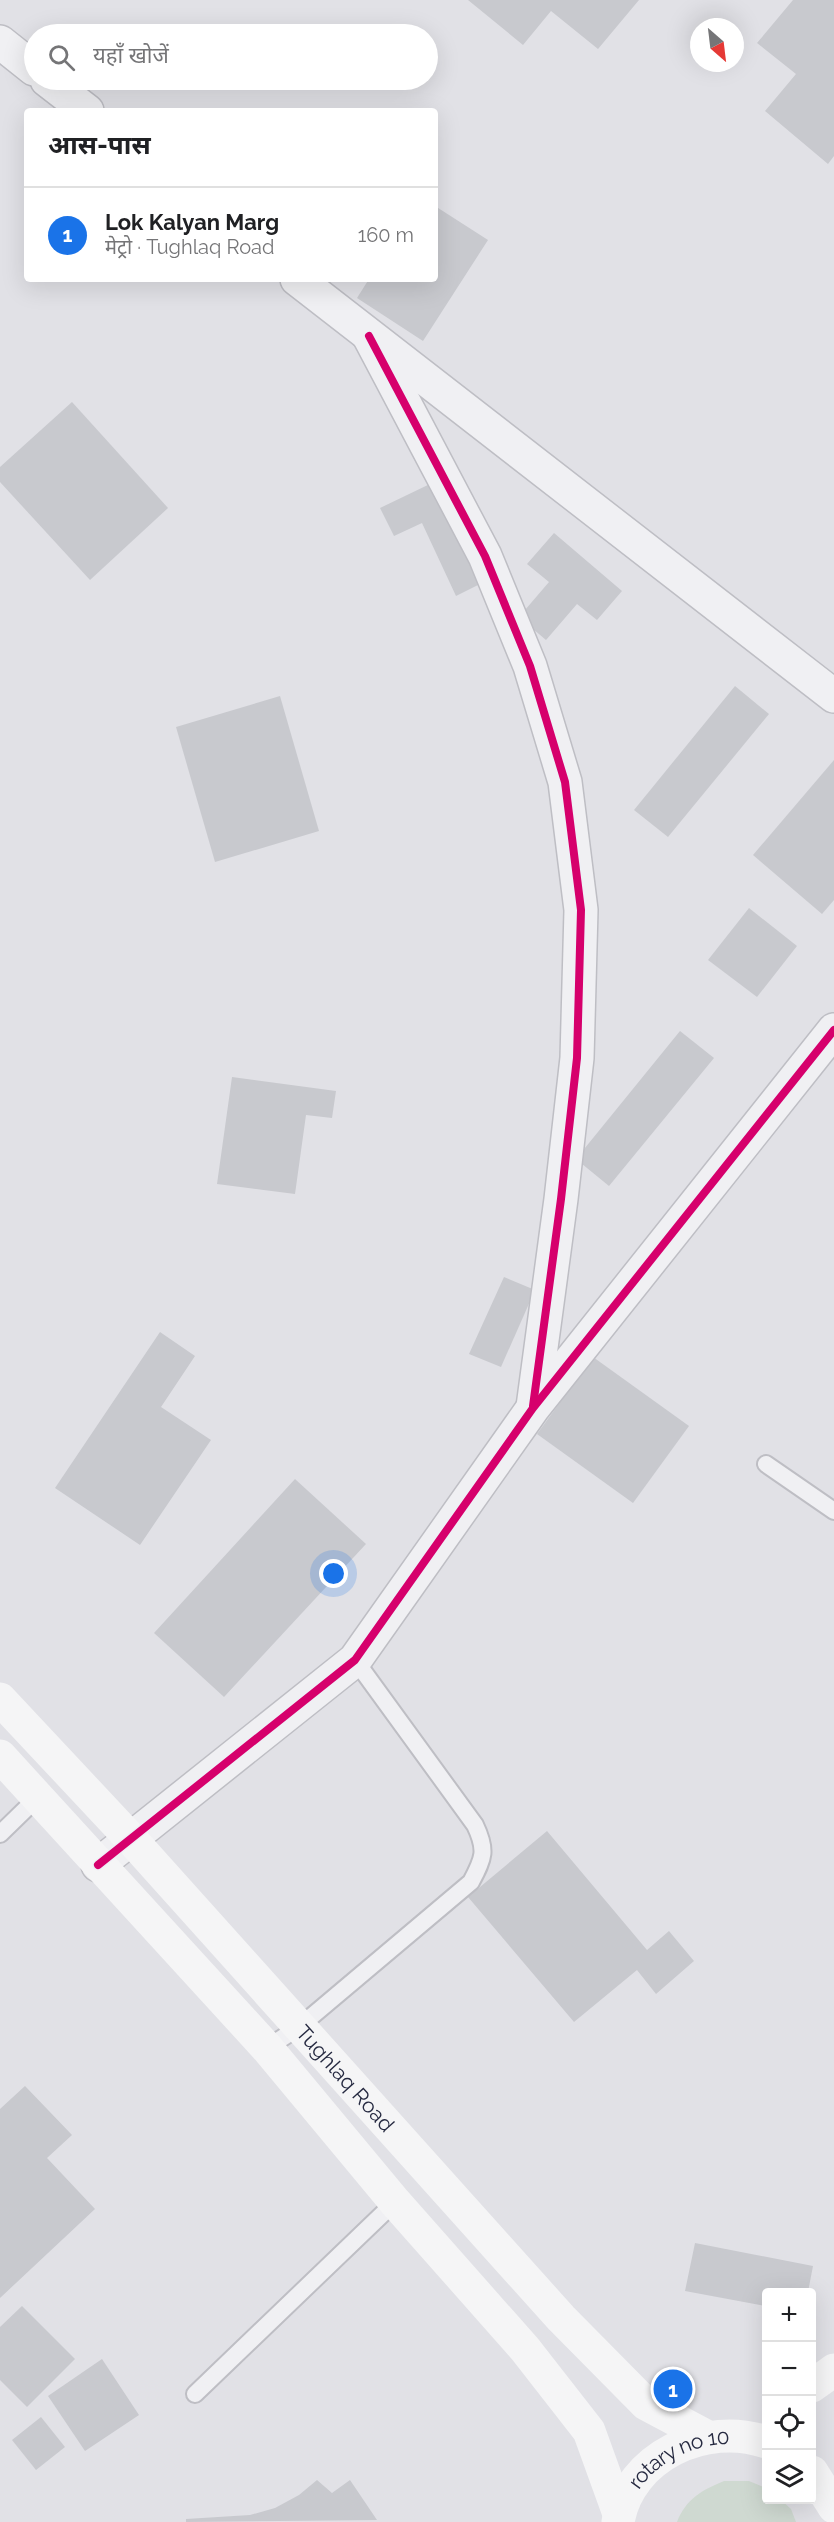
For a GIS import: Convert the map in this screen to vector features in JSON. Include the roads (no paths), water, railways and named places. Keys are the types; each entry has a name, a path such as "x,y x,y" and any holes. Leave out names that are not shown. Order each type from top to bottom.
{"main road":[{"name":"Tughlaq Road","path":"0,1699 132,1840 561,2318 646,2404 738,2438"},
{"name":"Tughlaq Road","path":"0,1756 267,2048 395,2202 525,2349 589,2431 618,2518"},
{"path":"816,2383 834,2370"},
{"name":"rotary no 10","path":"618,2518 635,2483 660,2458 690,2441 738,2438 762,2420"},
{"path":"816,2478 834,2505"}],"street":[{"path":"0,42 24,61"},
{"path":"60,90 83,108"},
{"path":"301,282 834,696"},
{"path":"369,336 485,556 530,666 565,782 580,910 577,1058 533,1408"},
{"path":"98,1865 355,1660 533,1408 834,1030"}],"lane":[{"path":"766,1464 834,1511"},
{"path":"267,2048 299,2027 471,1882 482,1862 483,1843 475,1825 355,1660"},
{"path":"0,1834 38,1797"},
{"path":"195,2394 395,2202"}],"place":[{"name":"Lok Kalyan Marg","path":"673,2389"}]}
